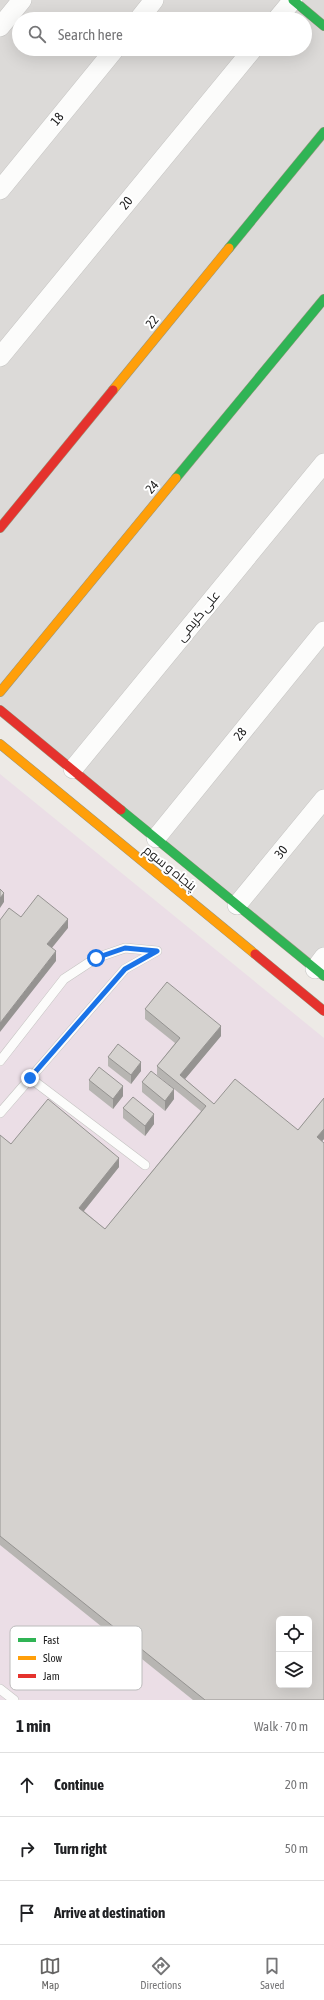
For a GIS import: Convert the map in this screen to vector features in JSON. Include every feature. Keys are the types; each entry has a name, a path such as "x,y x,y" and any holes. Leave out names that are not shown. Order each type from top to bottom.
{"street":[{"path":"12,12 22,0"},
{"path":"145,12 154,0"},
{"path":"283,12 293,0 307,12"},
{"path":"0,27 12,12"},
{"path":"312,16 324,26"},
{"name":"18","path":"0,190 109,56"},
{"name":"20","path":"0,357 247,56"},
{"name":"22","path":"0,528 324,132"},
{"name":"24","path":"0,692 324,299"},
{"name":"علی کریمی","path":"73,769 324,463"},
{"name":"28","path":"156,838 324,631"},
{"name":"پنجاه و سوم","path":"0,710 237,905 321,967"},
{"name":"پنجاه و سوم","path":"0,744 324,1011"},
{"name":"30","path":"237,905 324,799"}],"lane":[{"path":"0,1061 64,979 96,958 125,948 157,951 125,969 0,1113"},
{"path":"30,1078 145,1165"},
{"path":"0,1689 14,1700"}],"shaded area":[{"path":"0,0 324,0 324,980 0,714"},
{"path":"0,774 324,1038 324,1700 0,1700"}],"building":[{"path":"0,889 4,893 0,898"},
{"path":"38,895 68,919 47,944 56,951 0,1023 0,920 9,908 21,917"},
{"path":"167,982 221,1026 180,1075 214,1104 235,1079 298,1130 324,1098 324,1129 317,1137 324,1143 324,1700 205,1700 142,1650 142,1626 112,1626 0,1536 0,1135 11,1144 48,1099 119,1158 79,1208 105,1229 206,1106 157,1066 180,1038 145,1009"},
{"path":"118,1044 141,1062 131,1075 108,1057"},
{"path":"99,1067 123,1086 113,1099 89,1080"},
{"path":"151,1071 174,1089 165,1101 142,1082"},
{"path":"133,1097 154,1114 145,1126 123,1108"}],"traffic: fast":[{"path":"293,0 307,12"},
{"path":"312,16 324,26"},
{"path":"229,248 324,132"},
{"path":"176,478 324,299"},
{"path":"121,810 324,976"}],"traffic: slow":[{"path":"113,390 229,248"},
{"path":"0,692 176,478"},
{"path":"0,744 255,954"}],"traffic: jam":[{"path":"0,528 113,390"},
{"path":"0,710 121,810"},
{"path":"255,954 324,1011"}],"route":[{"path":"30,1078 125,969 157,951 125,948 96,958"}]}
